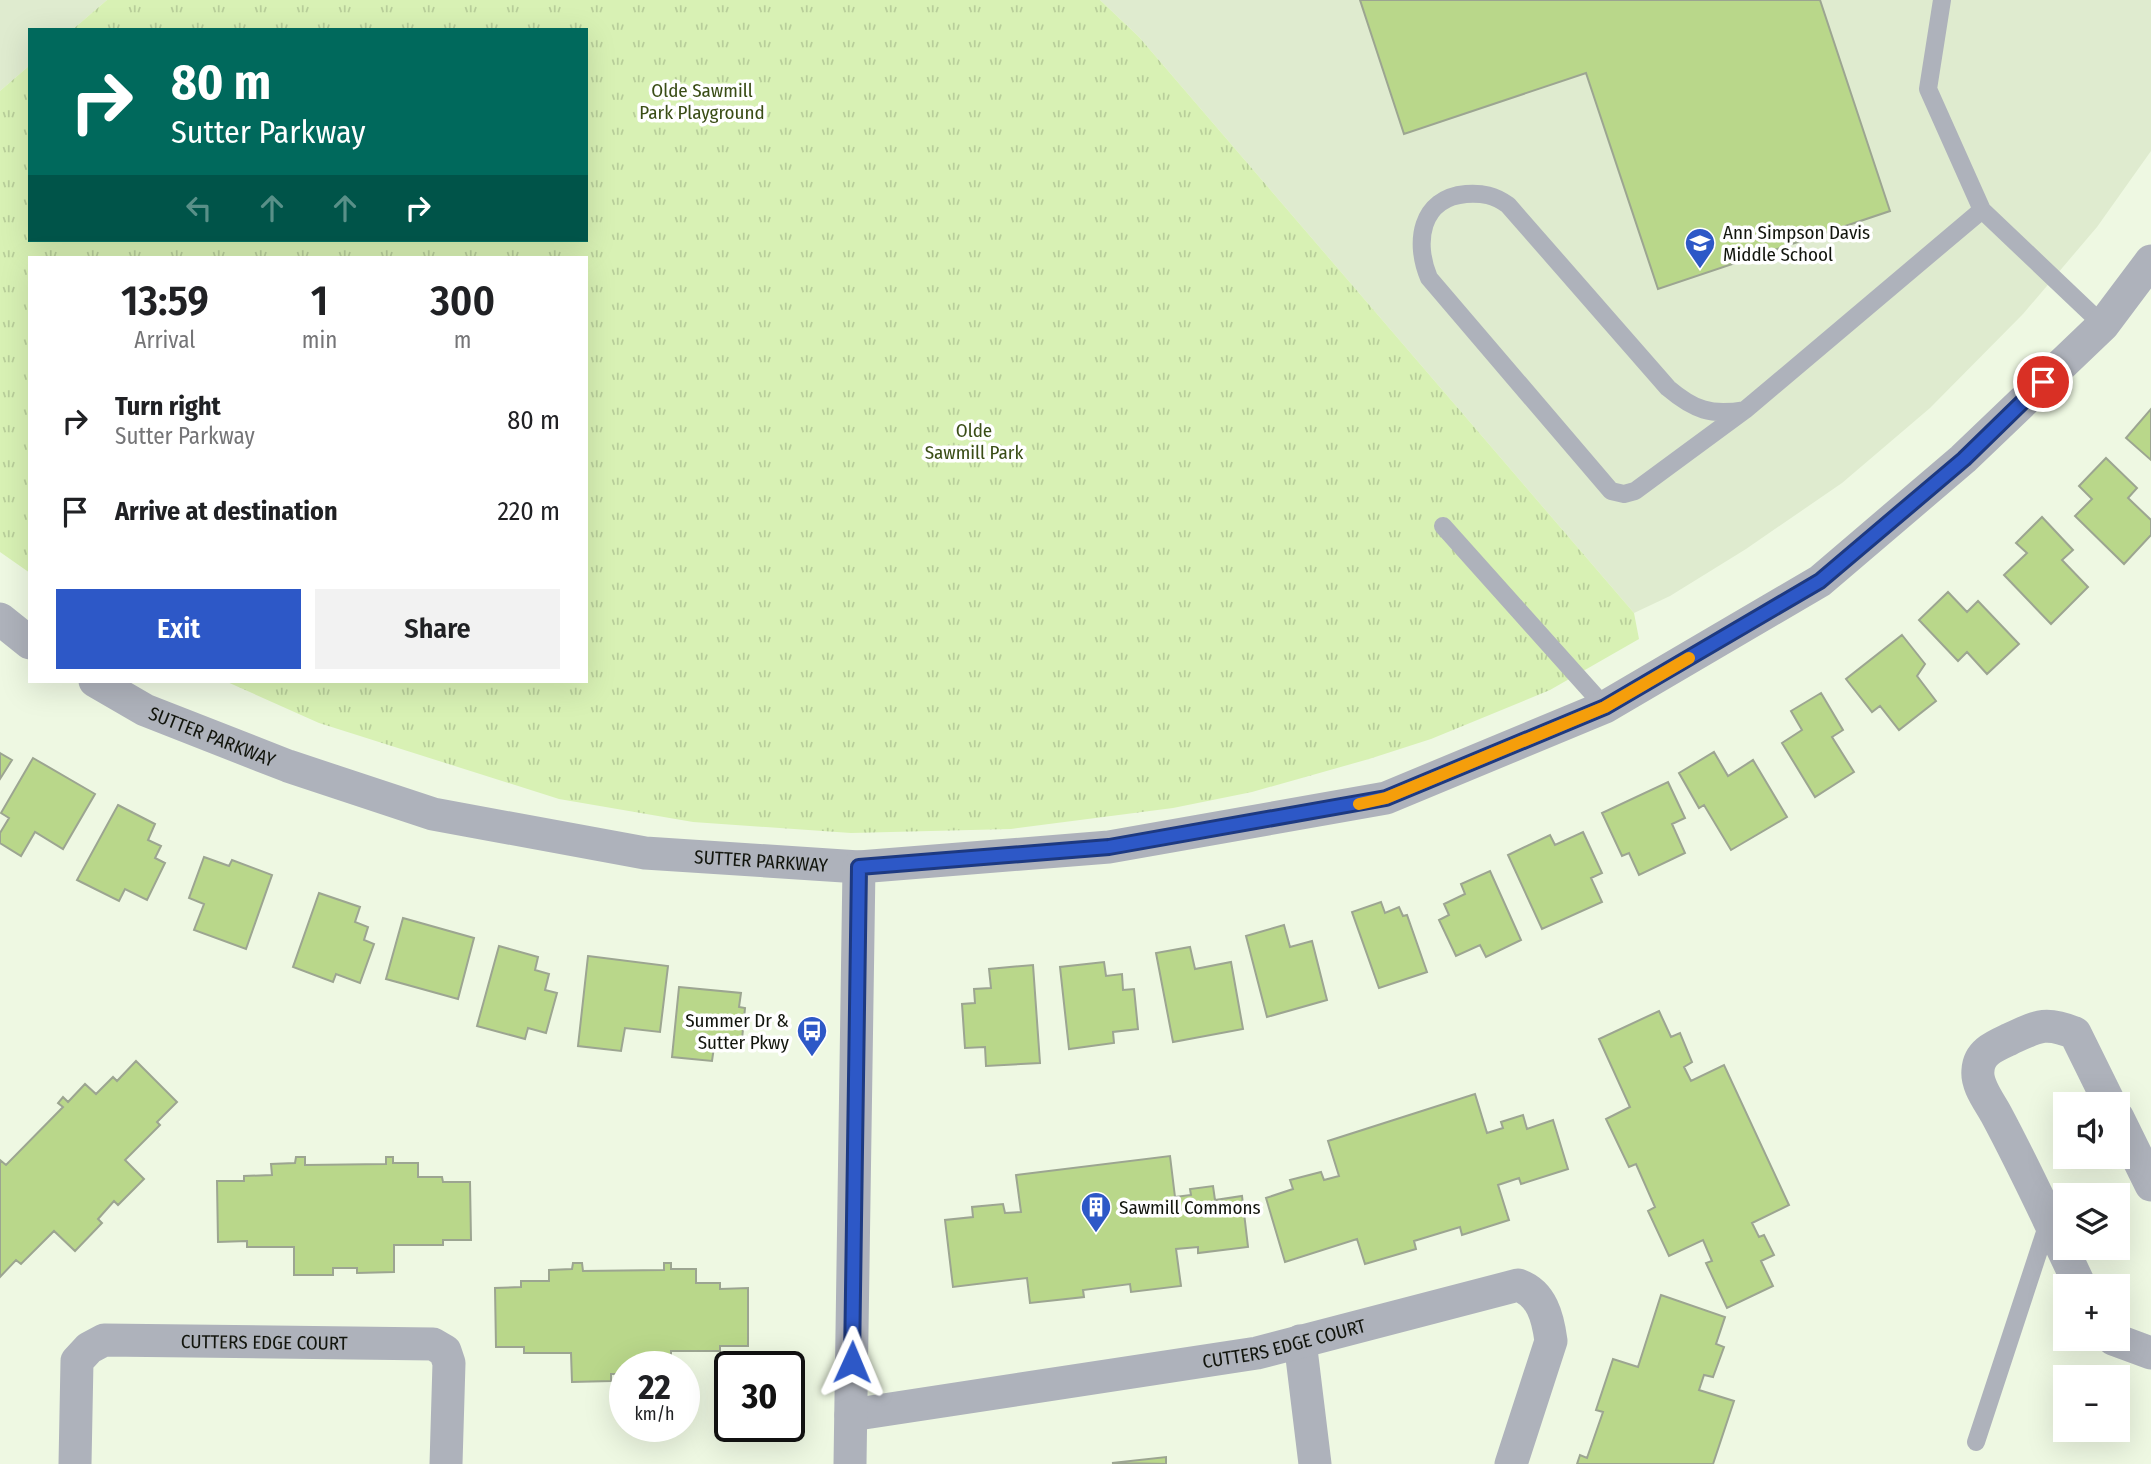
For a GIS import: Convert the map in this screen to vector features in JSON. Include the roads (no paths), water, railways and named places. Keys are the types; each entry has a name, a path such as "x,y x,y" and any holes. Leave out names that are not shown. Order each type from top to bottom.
{"street":[{"name":"SUTTER PARKWAY","path":"98,683 145,710 262,756 433,814 645,853 859,867 1109,847 1386,798 1605,707 1820,581 1964,459 2103,324 2151,261"},
{"path":"0,619 28,641"},
{"path":"850,1464 859,867"},
{"path":"2074,1274 1980,1086 1977,1072 1980,1059 1989,1049 2041,1025 2056,1026 2075,1033 2104,1092"},
{"path":"2130,1142 2151,1185"},
{"name":"CUTTERS EDGE COURT","path":"851,1415 1257,1353 1518,1285 1530,1289 1549,1322 1551,1341 1511,1464"},
{"name":"CUTTERS EDGE COURT","path":"75,1464 77,1361 89,1348 104,1340 433,1345 445,1351 449,1363 446,1464"},
{"path":"1300,1342 1315,1464"},
{"path":"2130,1345 2151,1353"}],"lane":[{"path":"1942,0 1928,89 1982,210 2103,324"},
{"path":"1745,410 1712,413 1687,404 1668,388 1508,205 1497,197 1482,193 1449,197 1430,214 1422,228 1420,249 1429,278 1611,491 1624,494 1635,491 1745,410 1982,210"},
{"path":"1443,526 1605,707"},
{"path":"1976,1442 2049,1220"}],"place":[{"name":"Ann Simpson Davis Middle School","path":"1700,270"},
{"name":"Summer Dr & Sutter Pkwy","path":"812,1058"},
{"name":"Sawmill Commons","path":"1096,1234"}],"park label":[{"name":"Olde Sawmill Park Playground","path":"702,101"},
{"name":"Olde Sawmill Park","path":"974,441"}]}
